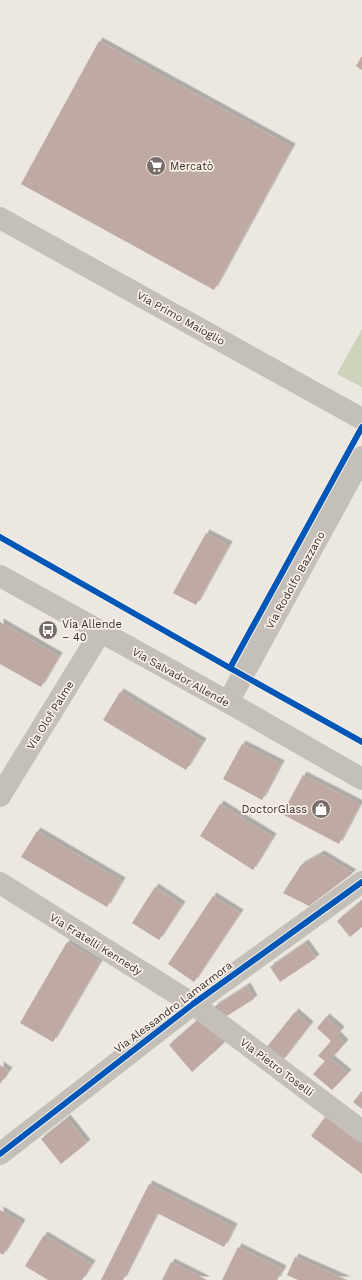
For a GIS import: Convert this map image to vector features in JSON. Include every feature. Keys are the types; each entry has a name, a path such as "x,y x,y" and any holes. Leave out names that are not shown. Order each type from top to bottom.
{"street":[{"name":"Via Primo Maioglio","path":"0,218 362,419"},
{"name":"Via Rodolfo Bazzano","path":"228,702 362,457"},
{"name":"Via Salvador Allende","path":"0,576 100,633 228,702 362,779"},
{"name":"Via Olof Palme","path":"0,796 100,633"},
{"name":"Via Alessandro Lamarmora","path":"0,1154 193,1004 362,882"},
{"name":"Via Fratelli Kennedy","path":"0,883 193,1004"},
{"name":"Via Pietro Toselli","path":"193,1004 362,1131"}],"green space":[{"path":"362,329 362,387 337,374"}],"building":[{"name":"Mercatò","path":"99,41 292,147 214,290 21,184"},
{"path":"362,56 362,70 356,66"},
{"path":"206,533 229,545 196,605 173,593"},
{"path":"0,622 59,656 41,687 0,664"},
{"path":"120,692 203,742 186,770 103,720"},
{"path":"242,744 281,764 262,800 223,779"},
{"name":"DoctorGlass","path":"303,775 360,804 339,844 282,814"},
{"path":"220,804 273,837 253,870 200,836"},
{"path":"37,831 122,881 107,907 21,857"},
{"path":"321,854 353,873 309,906 283,893 301,865"},
{"path":"155,887 182,905 159,940 132,923"},
{"path":"213,896 240,913 194,982 168,964"},
{"path":"362,900 362,927 350,937 337,921"},
{"path":"67,942 100,962 53,1042 20,1023"},
{"path":"305,943 316,958 280,982 270,967"},
{"path":"247,986 254,999 222,1019 214,1007"},
{"path":"295,1012 310,1025 282,1061 266,1048"},
{"path":"326,1017 341,1030 337,1035 345,1043 331,1059 348,1073 332,1090 313,1074 325,1061 318,1056 331,1041 317,1028"},
{"path":"200,1018 223,1044 192,1072 169,1045"},
{"path":"0,1065 9,1071 0,1084"},
{"path":"362,1091 362,1109 353,1102"},
{"path":"326,1116 362,1143 362,1174 311,1136"},
{"path":"67,1118 87,1143 61,1164 41,1139"},
{"path":"149,1184 234,1227 224,1247 157,1213 123,1280 101,1280"},
{"path":"0,1210 22,1223 3,1255 0,1253"},
{"path":"44,1235 92,1264 82,1280 48,1280 25,1266"},
{"path":"238,1247 283,1269 277,1280 222,1280"},
{"path":"295,1257 347,1280 298,1280 287,1275"},
{"path":"171,1262 207,1280 162,1280"}],"cycle path":[{"path":"362,427 230,668 362,742"},
{"path":"0,537 230,668"},
{"path":"0,1154 193,1004 362,882"}],"place":[{"name":"Mercatò","path":"156,166"},
{"name":"Via Allende – 40","path":"48,630"},
{"name":"DoctorGlass","path":"321,809"}]}
